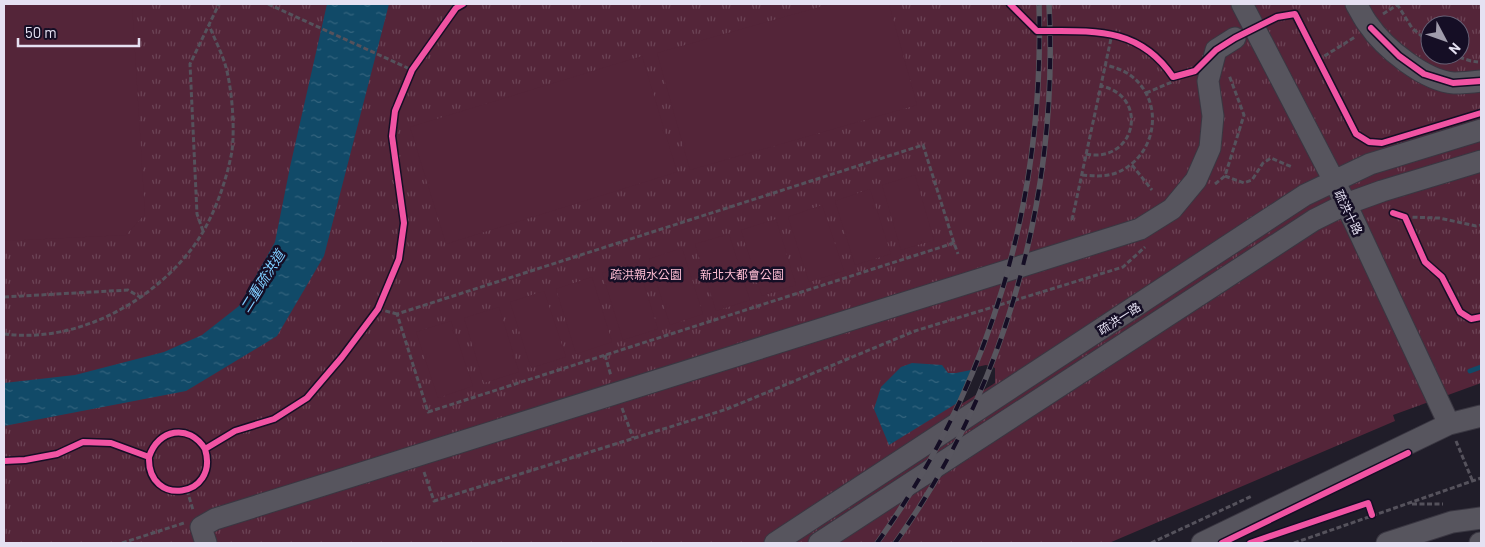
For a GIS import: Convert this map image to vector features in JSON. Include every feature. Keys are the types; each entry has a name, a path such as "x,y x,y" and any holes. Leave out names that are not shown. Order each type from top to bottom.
{"street":[{"name":"疏洪十路","path":"1242,4 1335,181 1452,432"},
{"path":"1356,4 1371,28 1399,56 1424,74 1453,83 1481,81"},
{"path":"206,543 201,527 216,519 1140,228 1172,210 1196,180 1210,148 1213,116 1208,81 1216,50 1235,38"},
{"name":"疏洪一路","path":"775,543 1305,196 1370,164 1481,130"},
{"name":"疏洪一路","path":"819,543 1306,225 1346,204 1481,161"},
{"path":"1202,543 1452,432 1481,416"},
{"path":"1387,543 1452,522 1481,518"}],"path":[{"path":"204,231 197,214 190,64 219,4"},
{"path":"268,4 412,70"},
{"path":"1397,4 1412,28 1420,35"},
{"path":"4,334 21,336 70,330 114,314 165,278 190,251 204,231 222,189 232,150 233,107 226,65 209,26"},
{"path":"1318,60 1371,28"},
{"path":"1072,220 1101,86 1115,34 1104,33"},
{"path":"1314,52 1322,68"},
{"path":"408,78 417,63"},
{"path":"1082,174 1105,176 1114,174 1132,165 1146,148 1151,137 1153,115 1146,93 1130,75 1106,65"},
{"path":"1146,93 1172,82 1171,74 1182,75"},
{"path":"1086,154 1099,155 1116,149 1123,144 1131,128 1132,118 1126,102 1113,89 1101,86"},
{"path":"378,309 397,314 923,145 958,254"},
{"path":"1225,176 1244,183 1252,180 1263,163 1272,158 1292,167"},
{"path":"1132,165 1152,190"},
{"path":"1402,216 1439,218 1481,226"},
{"path":"1402,216 1409,226"},
{"path":"397,314 428,412 954,243"},
{"path":"4,297 128,290 140,297"},
{"path":"373,316 382,301"},
{"path":"1452,432 1473,482"},
{"path":"1294,543 1371,512 1481,478"},
{"path":"179,491 195,486"},
{"path":"122,543 187,522"}],"green space":[{"name":"疏洪親水公園","path":"4,4 1481,4 1481,383 1393,415 1395,421 1109,543 4,543"},
{"path":"4,4 132,4 145,214 126,235 4,241"},
{"path":"830,4 889,4 917,105 690,170 657,53"},
{"path":"642,56 677,172 446,244 410,127"},
{"path":"915,175 934,240 901,250 882,185"},
{"path":"870,189 891,254 855,265 835,201"},
{"path":"822,205 844,271 809,282 788,217"},
{"path":"776,219 796,285 762,296 741,230"},
{"path":"729,234 750,300 716,311 695,244"},
{"path":"682,248 703,314 670,325 649,259"},
{"path":"637,262 658,329 623,340 602,273"},
{"path":"592,277 612,342 576,354 556,289"},
{"path":"544,291 566,357 531,368 510,302"},
{"path":"499,307 519,372 484,383 464,318"},
{"path":"451,321 473,386 438,398 416,332"}],"water":[{"name":"二重疏洪道","path":"327,4 389,4 324,256 277,336 186,391 4,426 4,383 75,375 164,352 202,335 239,306 275,242"},
{"path":"912,363 942,365 948,373 986,367 993,381 889,445 874,409 881,387 901,367"}],"pier":[{"path":"986,365 995,368 995,383 955,408 972,368"}],"waterway":[{"path":"1470,371 1481,367"}],"railway":[{"path":"877,543 917,482 951,419 980,354 1003,287 1020,218 1032,148 1038,76 1039,4"},
{"path":"895,543 934,483 967,420 995,354 1017,287 1034,217 1045,147 1050,75 1049,4"}],"cycle path":[{"path":"4,461 25,460 57,454 83,442 111,443 149,457 151,473 159,484 170,490 182,490 193,487 202,478 207,466 205,449 235,431 274,419 307,398 342,357 378,309 399,259 404,223 392,136 395,111 412,70 456,8 463,4"},
{"path":"1010,4 1037,31 1095,32 1130,40 1145,48 1160,60 1173,77 1195,71 1216,50 1235,38 1277,17 1295,14 1356,134 1369,142 1382,143 1481,113"},
{"path":"1371,28 1399,56 1424,74 1453,83 1481,81"},
{"path":"1393,213 1405,217 1425,262 1442,277 1460,312 1471,319 1481,317"},
{"path":"149,457 159,440 166,435 174,433 191,435 205,449"},
{"path":"1222,543 1408,453"},
{"path":"1250,543 1368,503 1372,515"}],"park label":[{"name":"新北大都會公園","path":"742,274"}]}
